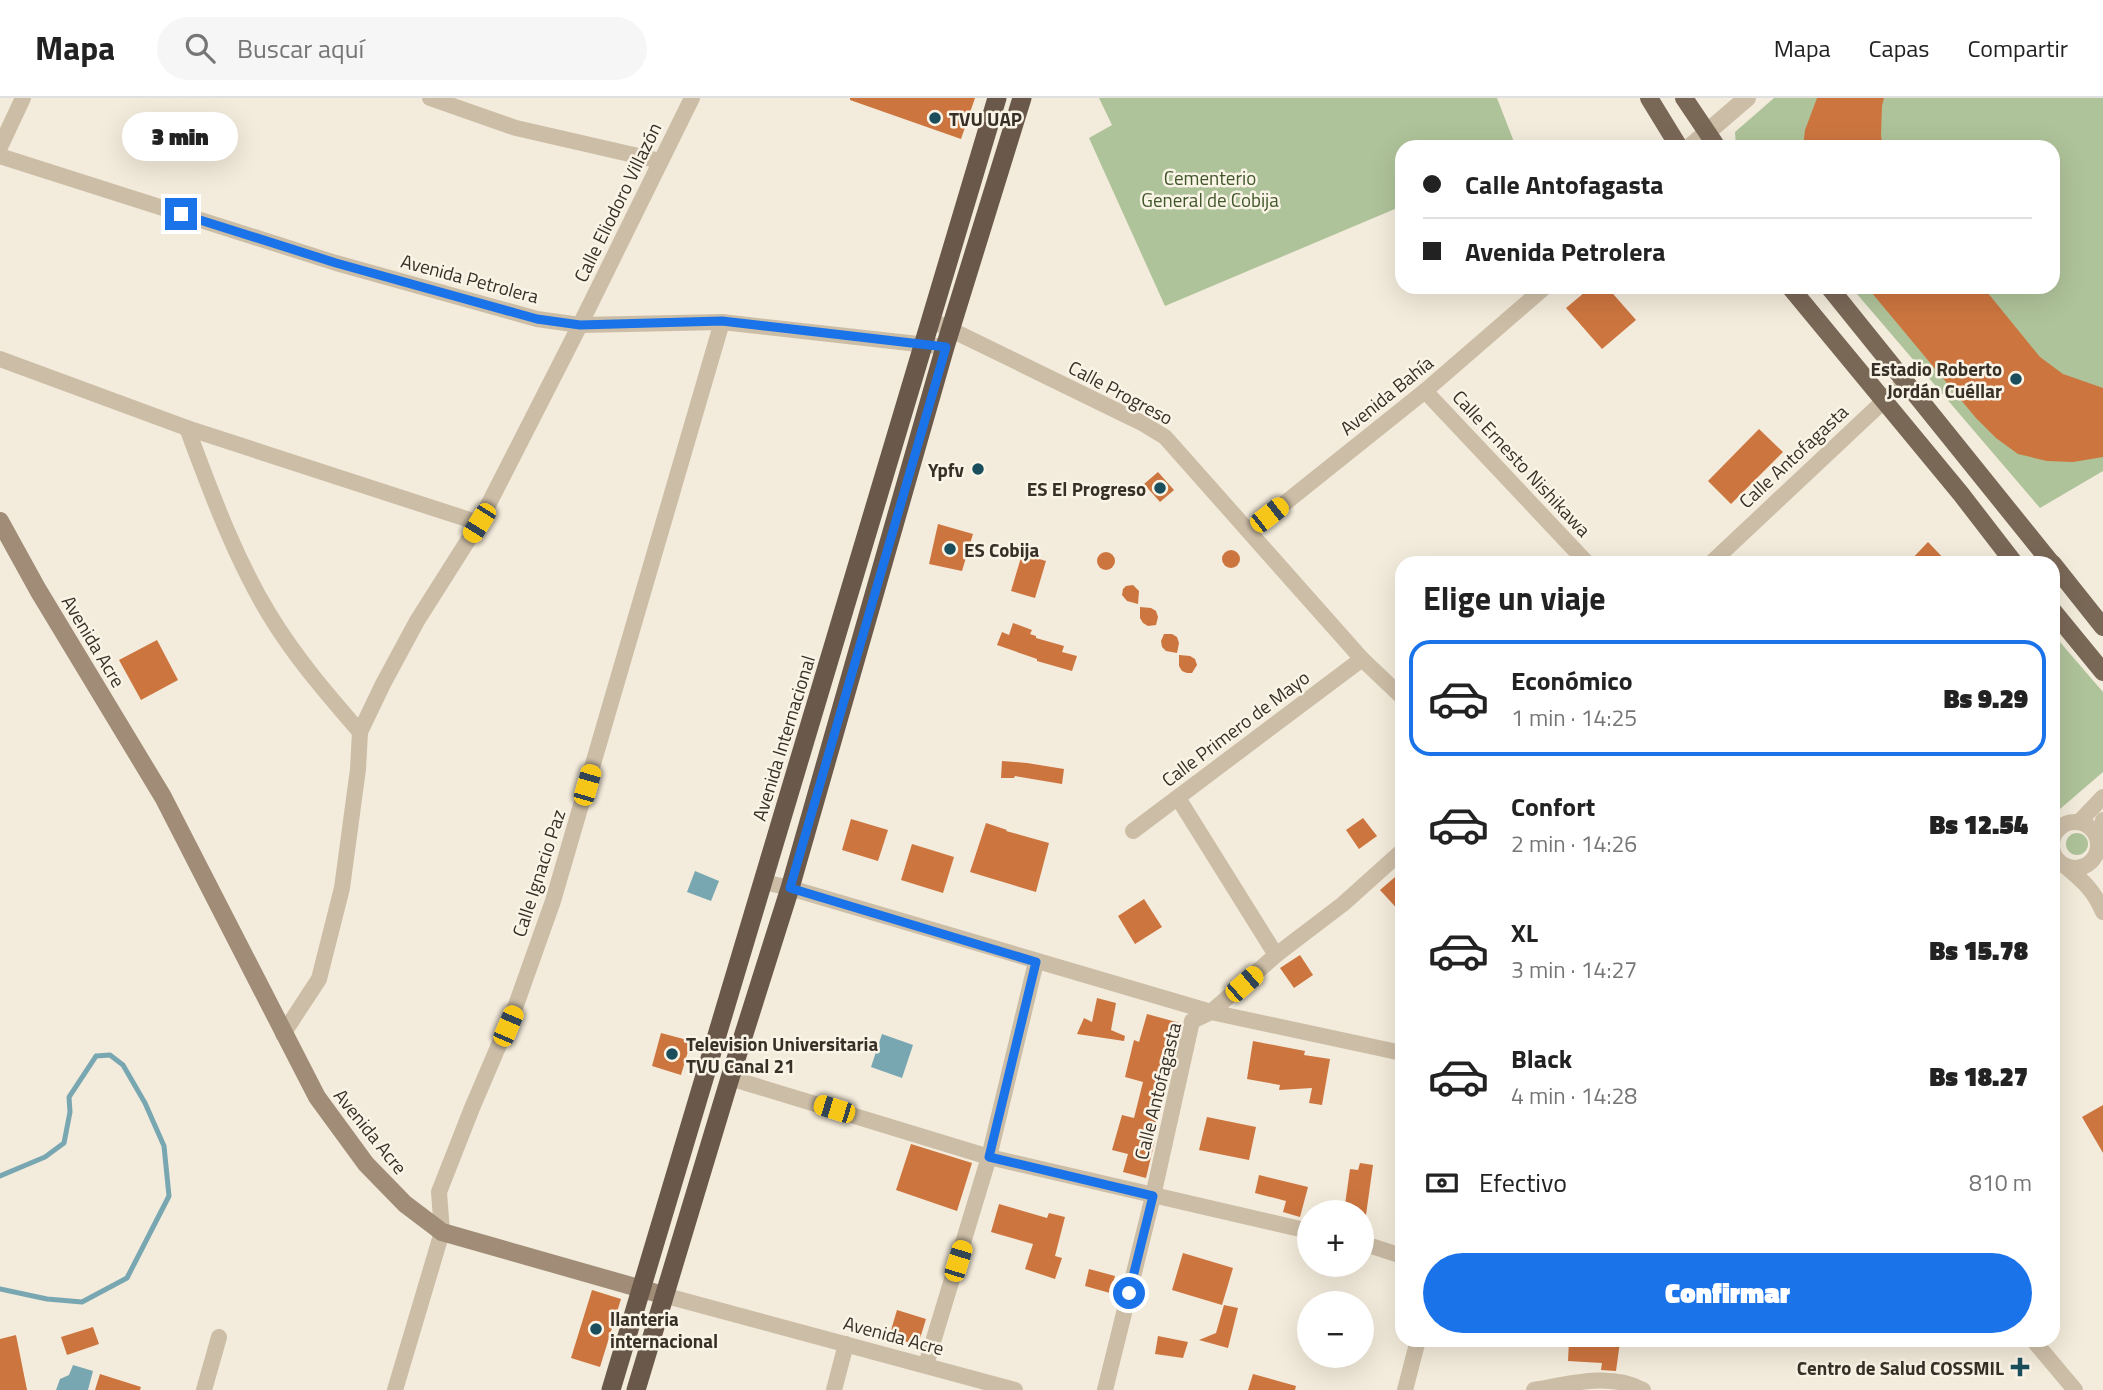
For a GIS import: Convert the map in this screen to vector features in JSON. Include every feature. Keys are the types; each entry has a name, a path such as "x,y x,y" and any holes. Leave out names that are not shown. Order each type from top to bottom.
{"highway":[{"name":"Avenida Internacional","path":"611,1390 997,98"},
{"path":"636,1390 790,888 948,338 1022,98"}],"main road":[{"path":"1649,98 1675,140"},
{"path":"1684,98 1712,140"},
{"path":"1796,294 2009,556"},
{"path":"1835,294 2047,556"},
{"name":"Avenida Acre","path":"0,521 38,590 163,797 317,1097 366,1164 405,1204 442,1232 663,1295"},
{"path":"2060,573 2103,627"},
{"path":"2060,620 2103,672"}],"street":[{"path":"0,148 23,98"},
{"path":"430,98 516,128 660,161"},
{"name":"Calle Eliodoro Villazón","path":"360,732 417,621 479,523 692,98"},
{"path":"1697,140 1747,98"},
{"name":"Avenida Petrolera","path":"0,156 336,263 537,319 580,325 722,321 924,344 948,338"},
{"name":"Avenida Bahía","path":"1250,531 1425,391 1537,294"},
{"name":"Calle Progreso","path":"932,320 948,338 1142,423 1165,437 1362,659 1395,690"},
{"name":"Calle Ignacio Paz","path":"395,1390 442,1232 439,1192 516,1005 553,901 722,321"},
{"path":"0,359 187,428 479,523"},
{"name":"Calle Antofagasta","path":"1718,556 1906,380"},
{"name":"Calle Ernesto Nishikawa","path":"1425,391 1580,556"},
{"path":"187,428 222,522 268,613 308,672 360,732 358,769 342,888 319,979 283,1034"},
{"name":"Calle Primero de Mayo","path":"1133,831 1362,659"},
{"path":"2060,828 2078,822 2103,797"},
{"path":"1178,798 1276,955"},
{"path":"2060,863 2071,867 2086,865 2100,849 2103,820"},
{"path":"2078,822 2091,828 2100,849"},
{"name":"Calle Antofagasta","path":"1105,1390 1153,1196 1192,1021 1211,1013 1276,955 1343,904 1395,857"},
{"path":"2060,864 2091,890 2103,912"},
{"path":"764,882 1211,1013 1395,1052"},
{"path":"926,1365 989,1157 1036,962"},
{"path":"730,1078 989,1157 1297,1228"},
{"path":"1374,1246 1395,1254"},
{"name":"Avenida Acre","path":"663,1295 1015,1390"},
{"path":"204,1390 219,1336"},
{"path":"834,1390 846,1344"},
{"path":"1405,1390 1416,1347"},
{"path":"2039,1347 2075,1390"},
{"path":"1534,1390 1594,1380 1633,1384 1643,1390"}],"green space":[{"name":"Cementerio General de Cobija","path":"1099,98 1497,98 1513,140 1395,140 1395,209 1165,306 1089,138 1112,125"},
{"name":"Estadio Roberto Jordán Cuéllar","path":"1774,98 2103,98 2103,471 2040,508 1857,294 2060,294 2060,140 1736,140 1735,132"},
{"path":"2060,642 2103,692 2103,772 2060,809"},
{"path":"2077,833 2085,836 2088,844 2085,852 2077,855 2069,852 2066,844 2069,836"}],"water":[{"path":"695,871 719,881 711,901 687,892"},
{"path":"882,1034 913,1045 902,1078 871,1067"},
{"path":"73,1365 93,1371 88,1390 56,1390 60,1379 69,1375"}],"building":[{"name":"TVU UAP","path":"850,98 975,98 961,139"},
{"path":"1817,98 1884,98 1882,140 1804,140"},
{"path":"1583,294 1613,294 1636,320 1602,349 1566,308"},
{"name":"Estadio Roberto Jordán Cuéllar","path":"1873,294 1989,294 2040,357 2063,374 2103,388 2103,457 2073,462 2047,461 2018,454 1996,438 1976,418"},
{"path":"1759,429 1783,452 1731,504 1708,481"},
{"path":"1158,472 1174,490 1160,502 1144,484"},
{"name":"ES Cobija","path":"938,524 973,534 962,571 929,564"},
{"path":"1928,542 1941,556 1915,556"},
{"path":"1231,550 1237,553 1240,559 1237,565 1231,568 1225,565 1222,559 1225,553"},
{"path":"1106,552 1112,555 1115,561 1112,567 1106,570 1100,567 1097,561 1100,555"},
{"path":"1022,554 1046,561 1035,598 1011,591"},
{"path":"1133,585 1139,591 1138,604 1127,601 1122,595 1126,586"},
{"path":"1140,607 1156,611 1156,625 1148,626 1143,623"},
{"path":"1013,623 1032,630 1030,634 1036,638 1064,646 1062,652 1077,656 1072,671 997,645 1002,632 1009,635"},
{"path":"1164,634 1177,637 1177,653 1166,651 1162,647"},
{"path":"157,640 178,680 141,700 119,660"},
{"path":"1179,655 1195,659 1197,665 1192,673 1182,671"},
{"path":"1002,761 1064,769 1062,784 1015,776 1001,778"},
{"path":"1363,818 1377,836 1359,849 1346,830"},
{"path":"851,819 888,830 878,861 842,850"},
{"path":"986,823 1049,843 1036,892 970,872"},
{"path":"912,844 954,857 943,893 901,880"},
{"path":"1395,877 1395,906 1380,890"},
{"path":"1144,899 1162,927 1135,944 1118,916"},
{"path":"1300,955 1313,975 1294,988 1280,968"},
{"path":"1097,998 1116,1003 1111,1030 1125,1036 1124,1041 1077,1034 1084,1018 1092,1022"},
{"path":"1147,1014 1180,1023 1151,1139 1155,1140 1146,1178 1123,1172 1128,1154 1112,1150 1122,1115 1134,1118 1143,1082 1125,1077 1134,1040 1139,1042"},
{"name":"Television Universitaria TVU Canal 21","path":"661,1033 691,1041 681,1075 652,1066"},
{"path":"1253,1041 1330,1059 1322,1105 1309,1103 1312,1088 1279,1090 1280,1085 1247,1079"},
{"path":"2103,1105 2103,1153 2082,1117"},
{"path":"1207,1117 1256,1127 1249,1160 1199,1150"},
{"path":"911,1144 972,1163 957,1211 896,1190"},
{"path":"1360,1163 1373,1165 1368,1200 1346,1200 1350,1169 1358,1170"},
{"path":"1259,1175 1308,1187 1305,1200 1297,1200 1297,1216 1283,1212 1286,1201 1255,1193"},
{"path":"999,1204 1047,1218 1049,1213 1065,1217 1055,1256 1062,1258 1055,1279 1025,1269 1033,1244 991,1232"},
{"path":"1183,1253 1233,1268 1222,1305 1172,1290"},
{"path":"1089,1269 1115,1276 1110,1293 1085,1286"},
{"name":"llanteria internacional","path":"592,1290 621,1299 600,1367 571,1358"},
{"path":"1224,1305 1238,1308 1228,1348 1199,1340 1216,1333"},
{"path":"897,1310 926,1319 918,1345 889,1337"},
{"path":"93,1327 99,1344 67,1355 61,1337"},
{"path":"16,1335 27,1390 0,1390 0,1339"},
{"path":"1158,1336 1188,1342 1183,1358 1155,1354"},
{"path":"1569,1347 1619,1347 1616,1371 1601,1370 1602,1363 1568,1361"},
{"path":"100,1374 141,1387 140,1390 95,1390"},
{"path":"1253,1374 1296,1386 1295,1390 1248,1390"}],"waterway":[{"path":"0,1176 45,1157 64,1143 70,1112 69,1097 96,1056 110,1055 123,1065 145,1103 164,1146 169,1196 127,1278 82,1302 47,1299 0,1289"}],"place":[{"name":"TVU UAP","path":"935,118"},
{"name":"Estadio Roberto Jordán Cuéllar","path":"2016,379"},
{"name":"Ypfv","path":"978,469"},
{"name":"ES El Progreso","path":"1160,488"},
{"name":"ES Cobija","path":"950,549"},
{"name":"Television Universitaria TVU Canal 21","path":"672,1054"},
{"name":"llanteria internacional","path":"596,1329"},
{"name":"Centro de Salud COSSMIL","path":"2020,1367"}],"route":[{"path":"181,214 336,263 537,319 580,325 722,321 946,347 790,888 1036,962 989,1157 1153,1196 1129,1293"}]}
